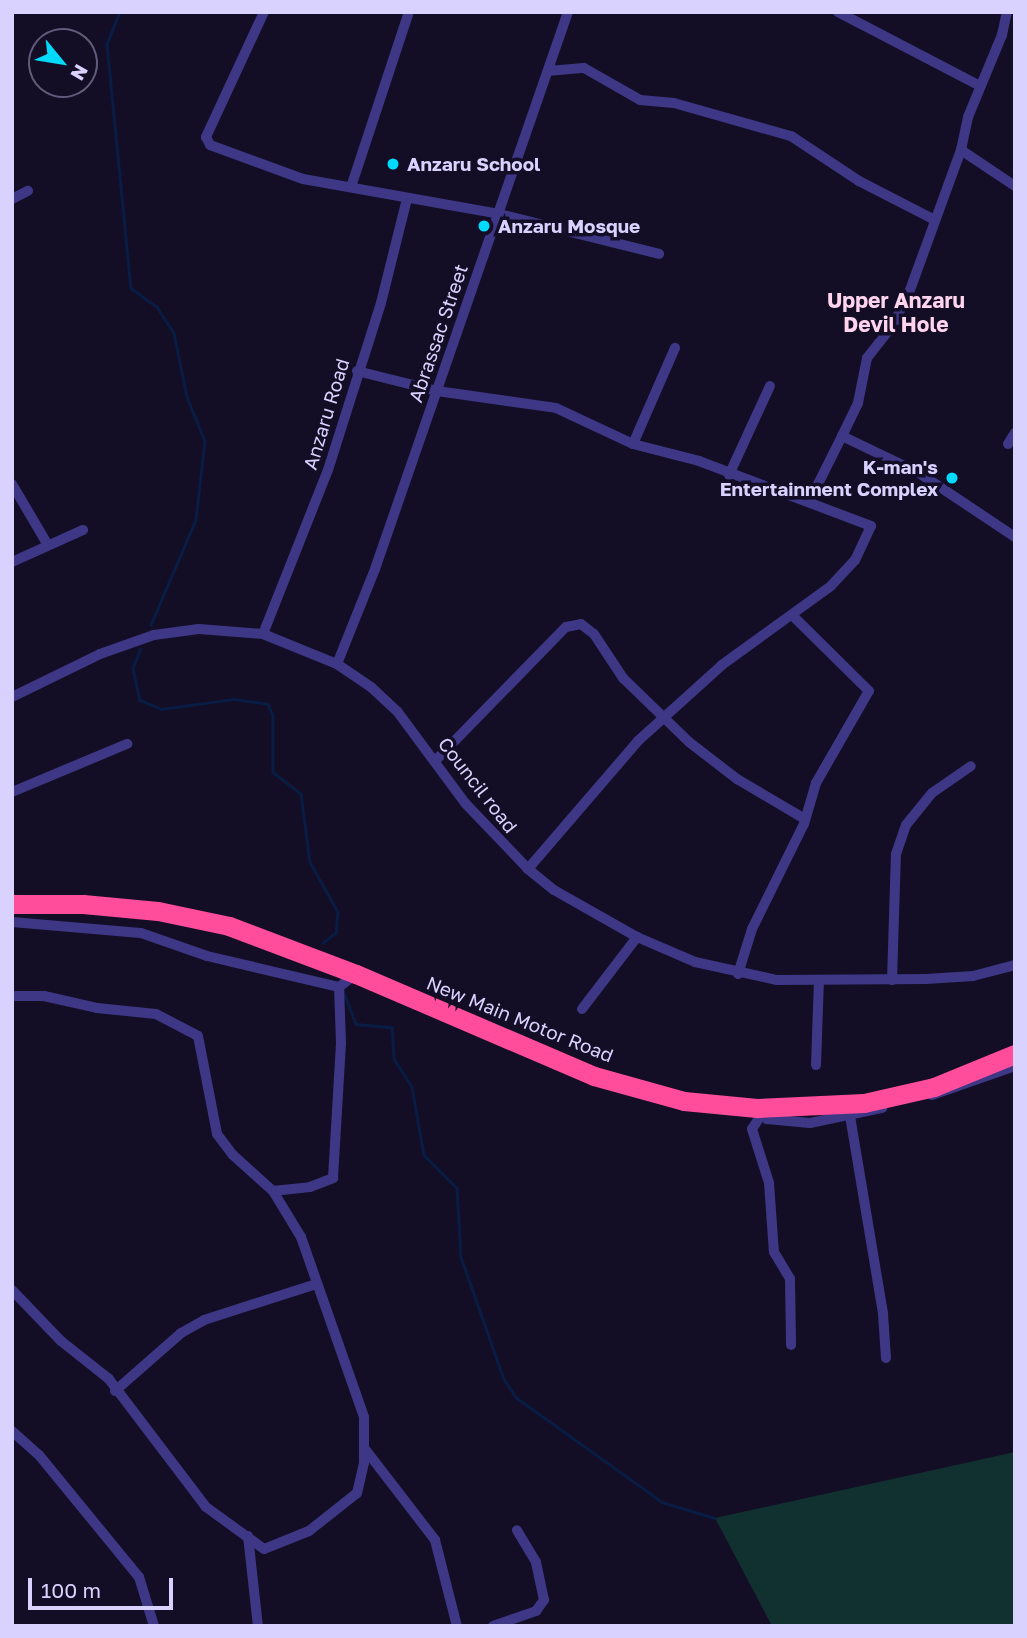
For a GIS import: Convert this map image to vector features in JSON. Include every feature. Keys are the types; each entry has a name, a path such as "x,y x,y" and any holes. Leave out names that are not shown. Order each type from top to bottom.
{"highway":[{"name":"New Main Motor Road","path":"12,896 84,894 232,918 361,967 593,1066 685,1092 755,1099 862,1093 930,1078 1015,1044"},
{"name":"New Main Motor Road","path":"12,904 83,904 158,911 229,926 356,974 594,1076 684,1101 759,1112 864,1103 933,1087 1015,1054"}],"street":[{"path":"264,12 206,141 268,169 407,199 499,214 659,254"},
{"path":"351,187 409,12"},
{"name":"Abrassac Street","path":"337,664 437,391 568,12"},
{"path":"838,12 980,86"},
{"path":"810,500 858,403 867,358 905,301 961,150 980,86 1002,35 1006,12"},
{"path":"1002,35 1015,40"},
{"path":"548,71 584,68 640,100 674,103 791,136 859,181 935,220"},
{"path":"961,150 1015,186"},
{"path":"12,200 28,191"},
{"name":"Anzaru Road","path":"263,634 328,470 357,371 381,303 407,199"},
{"path":"633,444 675,348"},
{"path":"357,371 437,391 556,408 633,444 699,461 729,475 810,500 871,526 855,560 831,586 722,665 663,718 528,869"},
{"path":"729,475 770,386"},
{"path":"1008,444 1015,433"},
{"path":"842,436 919,473 1015,537"},
{"path":"12,484 48,545"},
{"path":"12,562 83,530"},
{"path":"738,974 752,929 805,819 816,783 869,691 792,615"},
{"path":"436,760 490,701 574,624 594,634 624,678 663,718 737,779 805,819"},
{"name":"Council road","path":"12,697 100,654 154,635 199,629 263,634 337,664 388,702 436,760 465,803 528,869 554,890 637,937 738,974 819,981 973,976 1015,965"},
{"path":"12,792 127,744"},
{"path":"892,980 895,853 906,825 932,793 971,766"},
{"path":"12,922 141,933 207,956 339,987"},
{"path":"582,1009 637,937"},
{"path":"339,987 356,974"},
{"path":"816,1065 819,981"},
{"path":"273,1191 310,1187 333,1178 341,1043 339,987"},
{"path":"12,996 44,996 97,1008 156,1014 192,1030 200,1045 217,1134 233,1156 273,1191 301,1237 364,1417 365,1449 357,1493 309,1531 264,1549 193,1494 115,1391 109,1379 61,1341 12,1290"},
{"path":"791,1345 790,1279 774,1252 769,1183 752,1129 759,1112 810,1123 850,1116 949,1092 1015,1066"},
{"path":"850,1116 883,1314 886,1358"},
{"path":"115,1391 181,1333 204,1320 316,1284"},
{"path":"12,1431 39,1455 139,1577 154,1626"},
{"path":"365,1449 435,1540 457,1626"},
{"path":"494,1626 536,1611 544,1600 533,1552 517,1530"},
{"path":"248,1536 258,1626"}],"green space":[{"path":"1015,1452 1015,1626 772,1626 715,1518"}],"waterway":[{"path":"120,12 107,44 131,288 157,307 174,333 187,397 205,441 196,520 151,625"},
{"path":"141,649 133,668 140,700 161,709 234,699 268,704 273,715 273,772 301,794 310,862 338,912 336,933 323,943"},
{"path":"343,990 356,1024 392,1027 394,1059 412,1087 424,1155 457,1188 461,1257 504,1379 517,1398 662,1502 715,1518"}],"place":[{"name":"Anzaru School","path":"393,164"},
{"name":"Anzaru Mosque","path":"484,226"},
{"name":"K-man's Entertainment Complex","path":"952,478"}],"district":[{"name":"Upper Anzaru Devil Hole","path":"896,312"}]}
